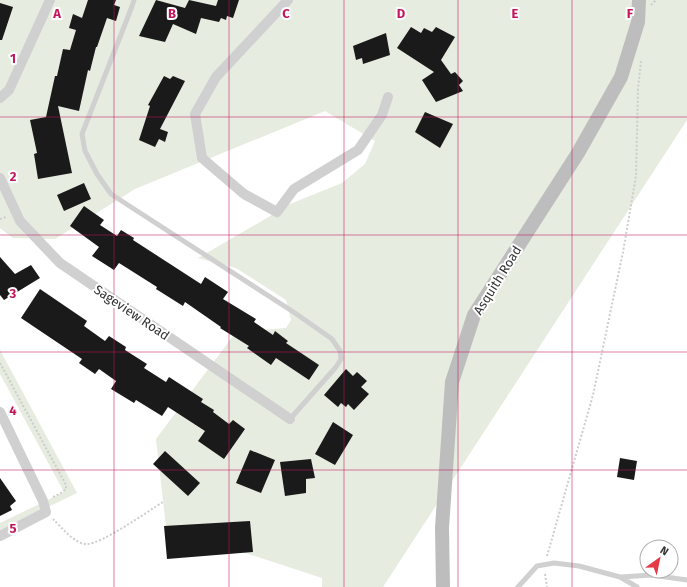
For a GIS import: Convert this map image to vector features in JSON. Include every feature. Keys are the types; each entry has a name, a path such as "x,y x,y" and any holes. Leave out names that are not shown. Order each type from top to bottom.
{"street":[{"path":"0,98 9,90 50,0"},
{"path":"288,0 216,77 195,114 202,158 244,194 277,212 294,189 358,150 382,115 388,97"},
{"name":"Asquith Road","path":"443,587 442,528 452,382 474,315 578,153 620,77 638,22 639,0"},
{"name":"Sageview Road","path":"0,178 20,221 60,263 290,419"},
{"path":"0,412 43,501 46,512 0,536"}],"lane":[{"path":"134,0 82,134 85,151 97,174 111,194 295,313 332,339 340,351 341,359 290,419"},
{"path":"518,587 537,566 554,562 580,566 620,577 637,587"},
{"path":"620,577 652,575 687,580"}],"path":[{"path":"547,587 544,564 593,395 636,176 638,89 641,58"},
{"path":"0,363 66,485 64,492 43,501"},
{"path":"46,512 74,539 87,545 102,540 163,502"}],"shaded area":[{"path":"0,0 687,0 687,120 383,587 322,587 322,578 166,527 156,439 236,332 286,328 291,320 286,300 236,268 198,258 285,206 342,183 365,164 375,141 325,111 135,189 55,239 13,238 0,228"},
{"path":"0,350 77,493 0,530 0,523 64,492 0,374"}],"building":[{"path":"88,0 116,0 114,5 120,7 116,21 107,18 96,47 90,71 88,70 79,111 58,106 72,173 38,179 34,154 37,153 30,120 46,117 55,76 57,76 63,49 70,50 76,30 69,28 73,14 82,18"},
{"path":"156,0 185,8 189,0 216,6 218,0 239,0 233,18 227,16 226,20 221,18 219,22 201,18 196,34 173,24 165,42 139,36"},
{"path":"0,3 13,7 2,40 0,40"},
{"path":"411,27 421,33 424,28 432,32 436,27 455,37 441,60 451,74 455,72 463,81 459,85 463,91 436,102 422,80 434,72 397,48"},
{"path":"386,33 390,55 363,64 362,58 356,60 353,46"},
{"path":"164,76 170,79 173,76 185,81 160,129 168,132 165,142 159,139 155,147 139,140 150,106 148,105"},
{"path":"425,112 453,124 440,148 415,132"},
{"path":"84,183 91,199 64,211 57,195"},
{"path":"84,206 104,220 100,225 117,236 121,230 134,238 133,240 201,284 205,277 228,292 223,299 256,319 254,322 273,335 275,331 288,341 286,343 319,365 309,380 276,358 271,365 247,348 249,346 220,328 221,327 185,302 183,306 156,289 157,287 119,263 114,270 92,256 99,247 70,226"},
{"path":"0,257 15,274 31,265 40,278 4,300 0,295"},
{"path":"40,289 87,321 84,326 105,341 109,336 126,347 125,350 147,364 144,368 166,382 169,377 203,399 201,402 214,410 213,412 229,424 233,420 245,429 224,459 198,441 205,431 168,407 162,416 136,400 134,403 111,389 116,381 99,369 95,374 79,363 82,359 21,318"},
{"path":"346,369 353,376 357,372 367,381 361,387 369,394 354,410 348,404 346,407 341,403 338,407 324,395"},
{"path":"333,422 353,435 335,465 315,454"},
{"path":"250,450 275,460 261,493 236,483"},
{"path":"165,451 200,483 188,496 153,464"},
{"path":"620,458 637,461 634,480 617,477"},
{"path":"311,459 315,478 306,479 306,493 285,496 280,462"},
{"path":"0,478 16,501 10,506 12,510 0,516"},
{"path":"250,521 253,552 167,559 164,526"}]}
